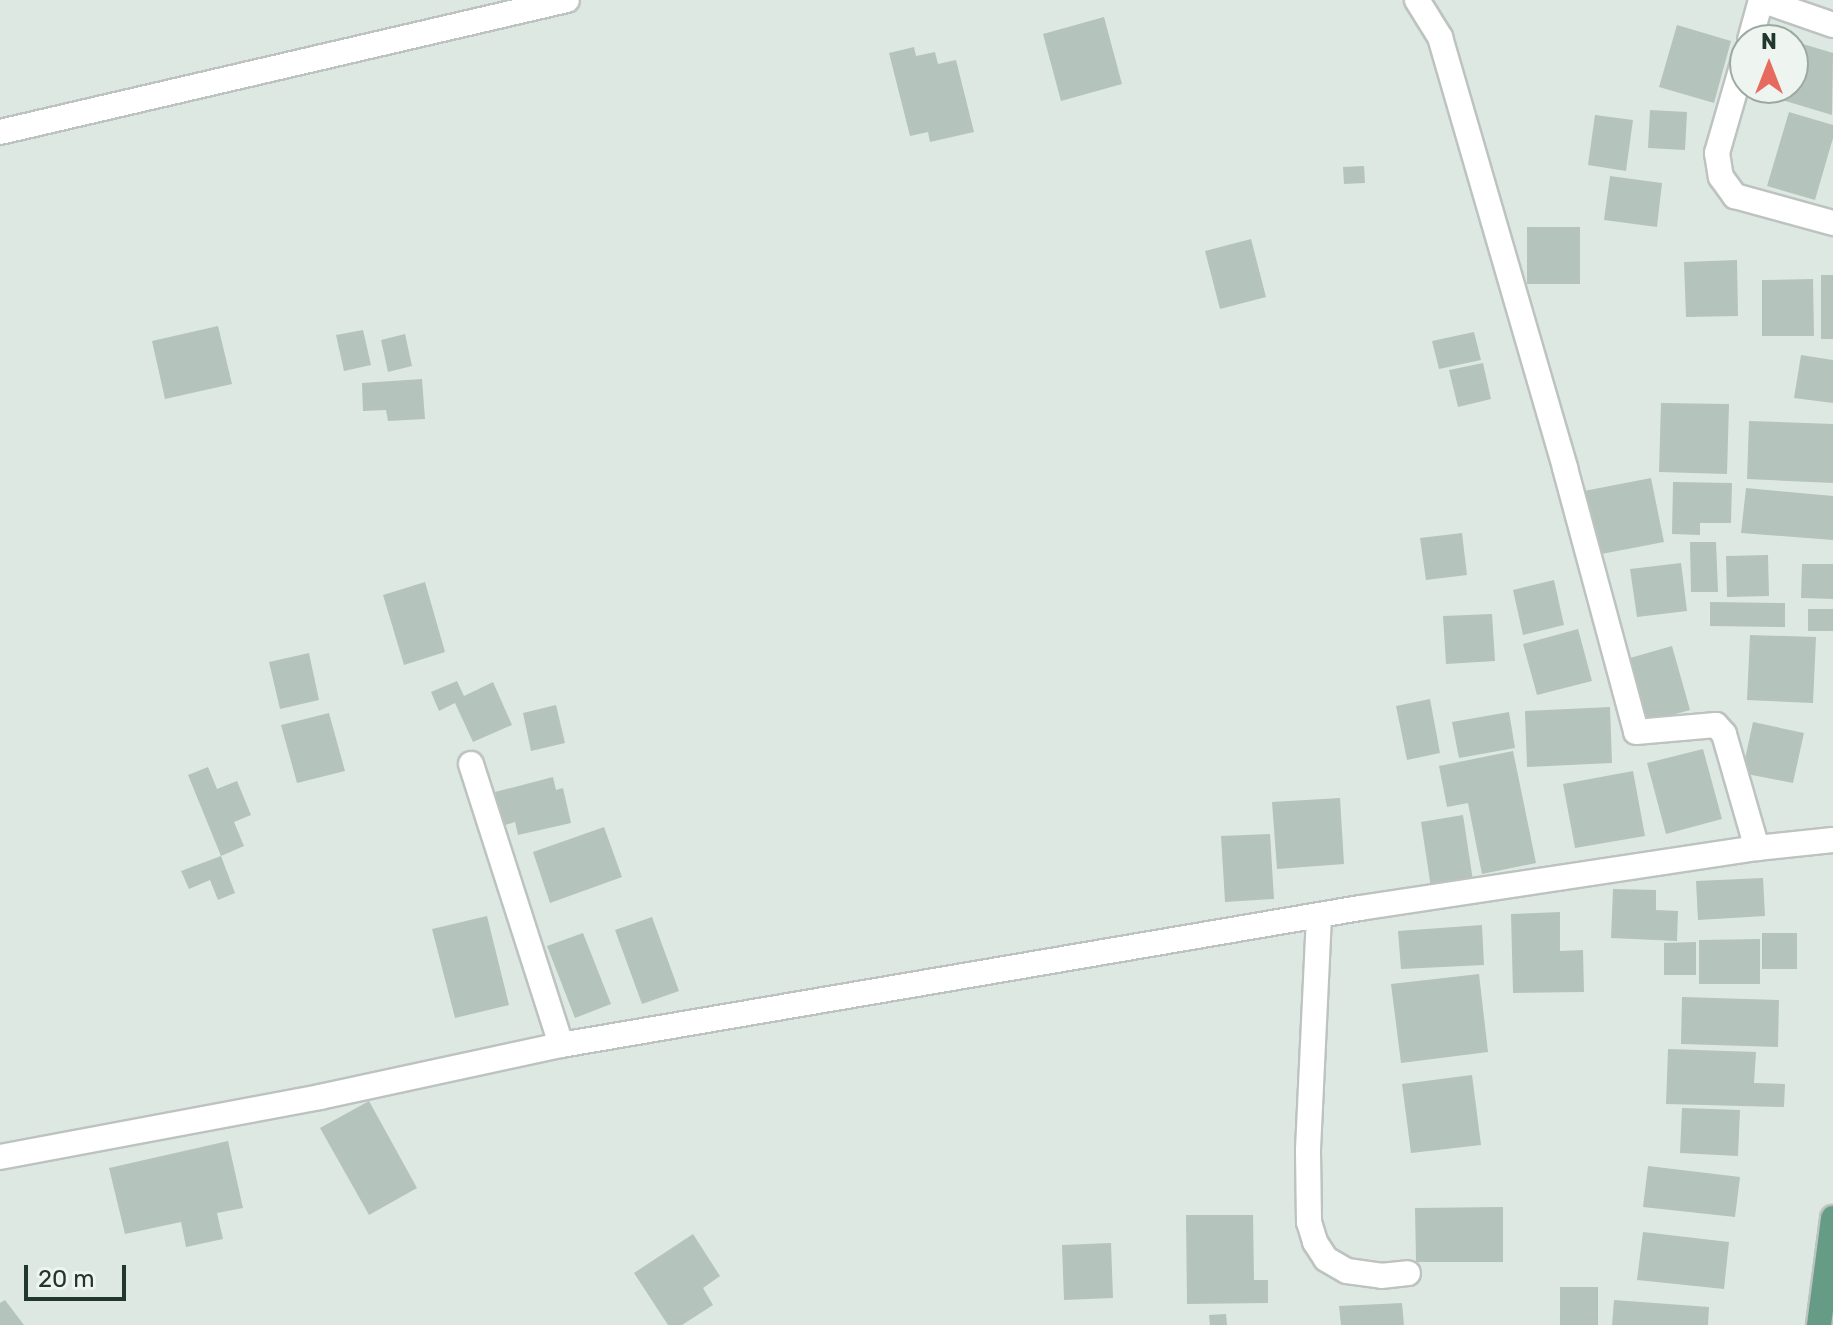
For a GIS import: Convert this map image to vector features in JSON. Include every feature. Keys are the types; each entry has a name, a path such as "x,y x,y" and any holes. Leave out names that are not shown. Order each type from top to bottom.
{"main road":[{"path":"1819,1325 1833,1218"}],"street":[{"path":"0,132 567,0"},
{"path":"1417,0 1440,37 1565,468 1636,732 1716,725 1724,734 1757,848"},
{"path":"1754,24 1761,0 1833,25"},
{"path":"1731,104 1717,153 1721,177 1735,196 1833,223"},
{"path":"471,764 561,1045"},
{"path":"0,1157 320,1097 561,1045 1319,916 1757,848 1833,840"},
{"path":"1319,916 1308,1151 1309,1222 1315,1242 1326,1259 1347,1271 1381,1276 1408,1273"}],"building":[{"path":"1104,17 1122,84 1061,101 1043,34"},
{"path":"1677,25 1729,40 1714,103 1659,87"},
{"path":"1809,46 1833,53 1832,115 1795,104 1809,104"},
{"path":"914,47 916,56 935,52 938,64 956,60 974,132 930,142 928,132 910,136 889,53"},
{"path":"1650,110 1687,112 1685,150 1648,148"},
{"path":"1789,112 1833,125 1833,138 1815,200 1767,186"},
{"path":"1595,115 1633,120 1626,171 1588,165"},
{"path":"1364,166 1365,183 1344,184 1343,167"},
{"path":"1610,176 1662,183 1657,227 1604,220"},
{"path":"1527,227 1580,227 1580,284 1527,284"},
{"path":"1251,239 1266,297 1220,309 1205,251"},
{"path":"1737,260 1738,316 1686,317 1684,262"},
{"path":"1821,275 1833,275 1833,339 1821,339"},
{"path":"1813,279 1814,336 1762,336 1762,280"},
{"path":"218,326 232,384 165,399 152,341"},
{"path":"363,330 371,365 344,371 336,335"},
{"path":"1474,332 1481,360 1439,369 1432,341"},
{"path":"405,334 412,366 388,372 381,340"},
{"path":"1801,355 1833,360 1833,403 1794,398"},
{"path":"1483,363 1491,399 1458,407 1449,370"},
{"path":"422,379 425,419 388,421 386,410 363,411 362,383"},
{"path":"1661,403 1729,404 1727,474 1659,472"},
{"path":"1749,421 1833,424 1833,483 1747,479"},
{"path":"1651,478 1664,542 1596,555 1584,491"},
{"path":"1673,482 1732,483 1731,523 1700,523 1700,535 1672,534"},
{"path":"1746,488 1833,496 1833,540 1741,533"},
{"path":"1462,533 1467,575 1426,580 1420,538"},
{"path":"1690,542 1716,542 1718,592 1691,592"},
{"path":"1768,555 1769,596 1727,597 1726,556"},
{"path":"1681,563 1687,611 1637,617 1630,569"},
{"path":"1802,564 1833,564 1833,599 1801,598"},
{"path":"1554,580 1564,625 1523,635 1513,590"},
{"path":"425,582 445,652 404,665 383,595"},
{"path":"1710,602 1785,603 1785,627 1710,626"},
{"path":"1808,609 1833,609 1833,631 1808,631"},
{"path":"1492,614 1495,661 1446,664 1443,616"},
{"path":"1578,629 1592,681 1537,695 1523,644"},
{"path":"1750,635 1816,637 1813,703 1747,700"},
{"path":"1672,646 1690,710 1648,722 1630,658"},
{"path":"309,653 319,700 280,709 269,662"},
{"path":"457,681 464,696 493,682 512,725 473,742 455,703 439,711 431,692"},
{"path":"1430,699 1440,753 1407,760 1396,706"},
{"path":"556,705 565,743 531,751 523,713"},
{"path":"1610,707 1612,763 1527,767 1525,711"},
{"path":"1509,712 1515,748 1459,758 1452,722"},
{"path":"329,713 345,771 297,783 281,725"},
{"path":"1753,722 1804,733 1793,783 1742,773"},
{"path":"1703,749 1722,819 1666,834 1647,763"},
{"path":"1513,751 1536,863 1482,874 1468,803 1447,807 1439,766"},
{"path":"208,767 217,789 237,781 251,815 234,822 244,846 221,856 188,775"},
{"path":"1633,771 1645,836 1575,848 1563,784"},
{"path":"553,777 556,790 563,788 571,823 518,835 515,822 502,826 495,792"},
{"path":"1340,798 1344,864 1277,869 1272,802"},
{"path":"1463,815 1473,881 1431,888 1421,822"},
{"path":"604,827 622,877 550,903 533,852"},
{"path":"1270,834 1274,899 1225,902 1221,836"},
{"path":"221,856 235,893 218,900 210,880 189,889 181,871"},
{"path":"1763,878 1765,916 1698,920 1696,881"},
{"path":"1613,889 1656,890 1656,910 1678,911 1677,941 1611,938"},
{"path":"1560,912 1560,951 1583,950 1584,992 1513,993 1511,914"},
{"path":"487,916 509,1005 455,1018 432,929"},
{"path":"652,917 679,991 642,1004 615,930"},
{"path":"1482,925 1484,965 1401,969 1398,931"},
{"path":"583,933 611,1004 575,1018 547,946"},
{"path":"1762,933 1797,933 1797,969 1762,969"},
{"path":"1760,939 1760,984 1699,984 1699,940"},
{"path":"1696,942 1696,975 1664,975 1664,943"},
{"path":"1479,974 1488,1052 1401,1063 1391,984"},
{"path":"1682,997 1779,1000 1778,1047 1681,1044"},
{"path":"1668,1049 1756,1052 1754,1083 1785,1084 1784,1107 1666,1104"},
{"path":"1472,1075 1481,1145 1411,1153 1402,1084"},
{"path":"369,1101 417,1188 369,1215 320,1128"},
{"path":"1682,1108 1740,1110 1738,1156 1680,1153"},
{"path":"228,1141 243,1208 217,1213 223,1239 186,1247 181,1222 125,1234 109,1168"},
{"path":"1648,1166 1740,1177 1735,1217 1643,1207"},
{"path":"1503,1207 1503,1262 1416,1262 1415,1208"},
{"path":"1186,1215 1253,1215 1254,1280 1268,1280 1268,1303 1187,1304"},
{"path":"1643,1232 1729,1242 1724,1289 1637,1280"},
{"path":"693,1234 720,1276 703,1288 713,1305 682,1325 668,1325 634,1273"},
{"path":"1111,1243 1113,1298 1064,1300 1062,1245"},
{"path":"1560,1287 1598,1287 1598,1325 1560,1325"},
{"path":"5,1300 24,1325 0,1325 0,1303"},
{"path":"1614,1300 1709,1307 1708,1325 1612,1325"},
{"path":"1402,1303 1404,1325 1341,1325 1339,1306"},
{"path":"1226,1314 1227,1325 1210,1325 1209,1315"}]}
